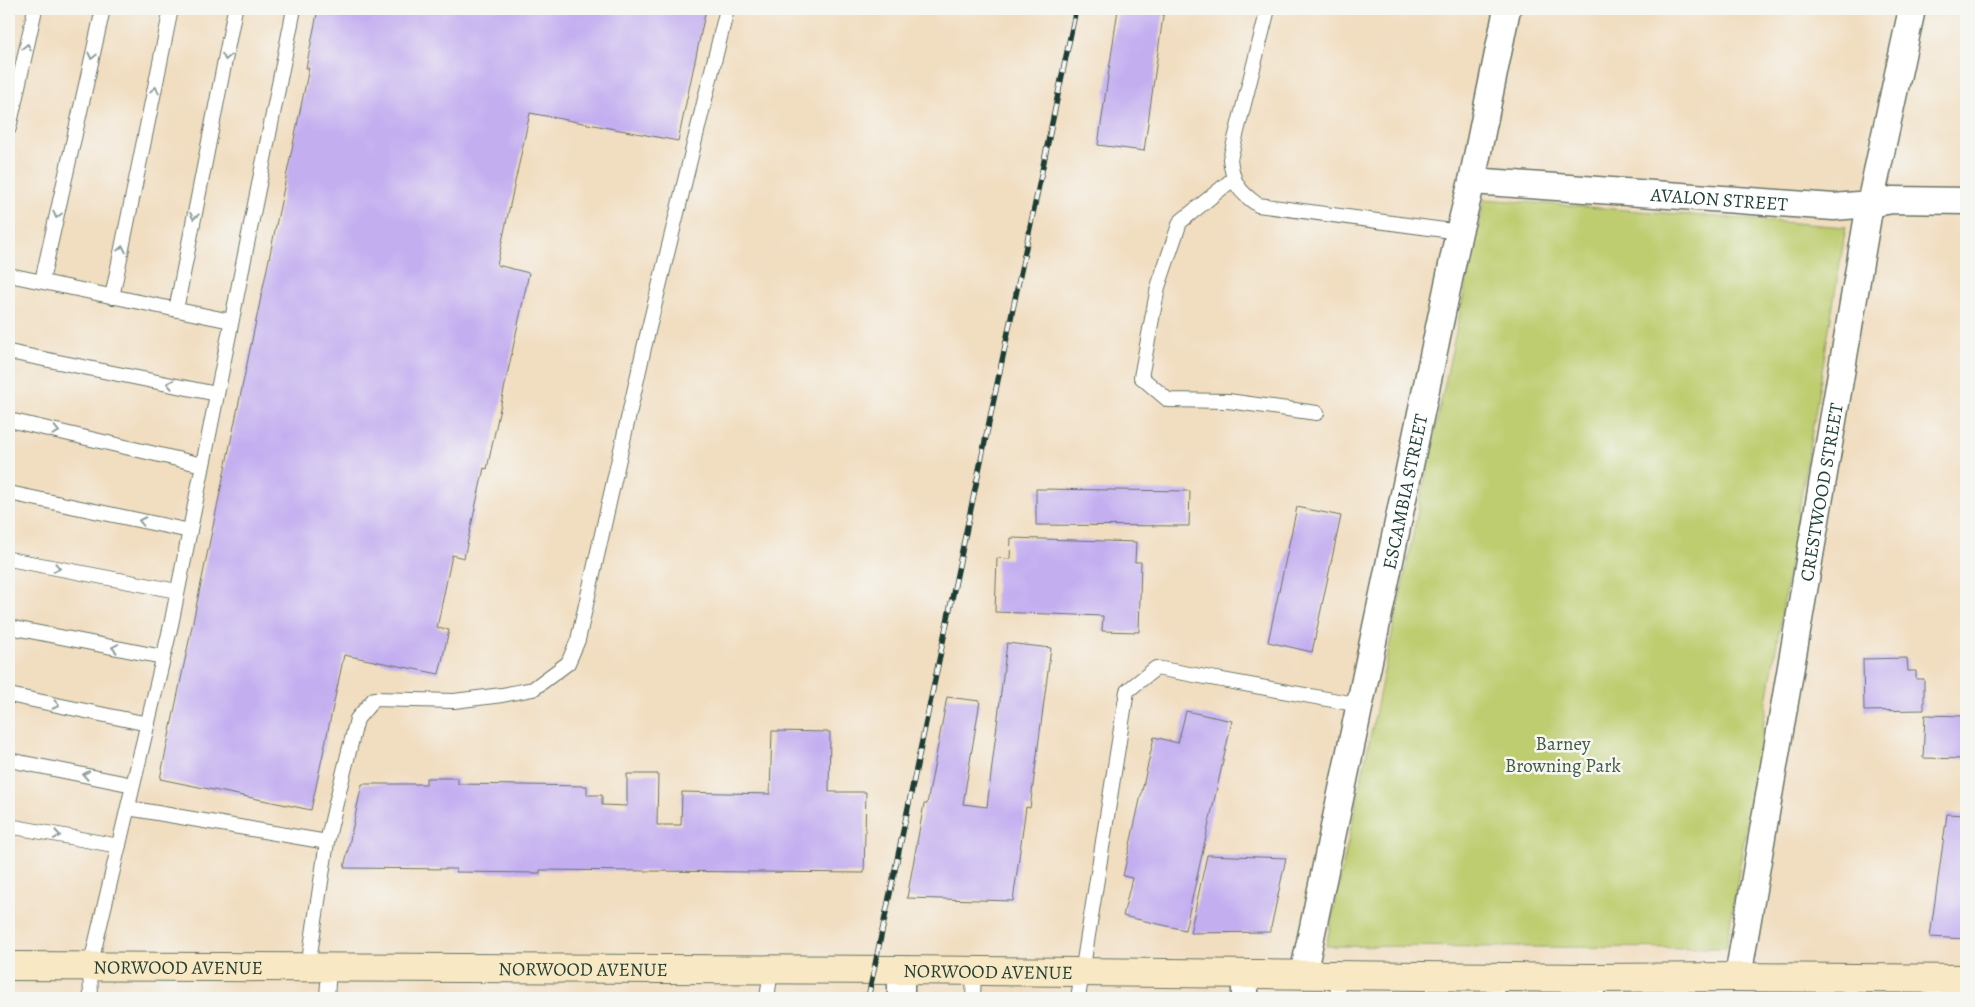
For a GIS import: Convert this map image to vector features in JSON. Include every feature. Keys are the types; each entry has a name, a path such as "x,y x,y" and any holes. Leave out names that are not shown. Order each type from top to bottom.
{"main road":[{"name":"NORWOOD AVENUE","path":"9,966 1083,972 1245,986 1303,975 1338,987 1591,988 1738,977 1939,988 1966,979"}],"street":[{"name":"ESCAMBIA STREET","path":"1303,975 1507,9"},
{"name":"CRESTWOOD STREET","path":"1738,977 1870,204 1912,9"},
{"name":"AVALON STREET","path":"1472,181 1834,207 1892,200 1966,201"},
{"path":"901,970 901,998"}],"lane":[{"path":"9,128 36,9"},
{"path":"42,282 103,9"},
{"path":"112,297 171,9"},
{"path":"176,310 235,9"},
{"path":"91,998 90,967 148,724 190,531 294,9"},
{"path":"327,998 318,968 327,842 357,720 374,699 454,700 502,695 533,689 568,663 578,640 644,348 727,9"},
{"path":"1268,9 1230,159 1233,179 1244,195 1258,205 1459,232"},
{"path":"1233,179 1180,222 1158,287 1141,377 1168,400 1228,401 1317,413"},
{"path":"9,275 231,321"},
{"path":"9,352 217,394"},
{"path":"9,420 203,465"},
{"path":"9,493 190,531"},
{"path":"9,559 177,592"},
{"path":"9,627 163,657"},
{"path":"1078,998 1126,691 1156,668 1360,705"},
{"path":"9,695 148,724"},
{"path":"9,760 133,785"},
{"path":"128,808 327,842"},
{"path":"9,826 119,846"},
{"path":"766,998 771,970"},
{"path":"973,998 974,971"}],"green space":[{"name":"Barney Browning Park","path":"1484,199 1846,227 1726,948 1326,946"}],"building":[{"path":"318,9 706,9 678,141 530,113 497,265 529,273 487,469 484,468 464,558 452,555 437,628 449,630 439,674 344,655 311,810 160,779 309,68 306,68"},
{"path":"1118,9 1164,9 1144,151 1098,145"},
{"path":"1036,489 1190,491 1189,526 1036,525"},
{"path":"1297,507 1341,516 1312,652 1268,642"},
{"path":"1011,538 1136,542 1135,562 1141,562 1139,632 1102,631 1103,616 995,612 997,558 1010,559"},
{"path":"1007,643 1051,648 1030,808 1026,807 1013,901 907,898 924,804 927,804 947,697 980,701 963,804 987,807"},
{"path":"1907,658 1908,671 1916,671 1916,679 1924,679 1924,710 1864,711 1863,659"},
{"path":"1186,711 1232,721 1185,930 1123,916 1132,878 1123,876 1154,737 1178,743"},
{"path":"1925,715 1966,716 1966,759 1923,758"},
{"path":"772,731 830,732 829,792 866,792 864,873 540,870 540,873 456,872 456,869 344,868 362,784 426,784 426,778 458,778 458,784 587,786 587,795 602,795 602,805 627,806 627,774 658,774 657,825 681,825 682,792 770,794"},
{"path":"1947,814 1966,815 1966,939 1930,937"},
{"path":"1207,855 1286,858 1270,932 1190,933"}],"railway":[{"path":"868,998 1076,9"}]}
